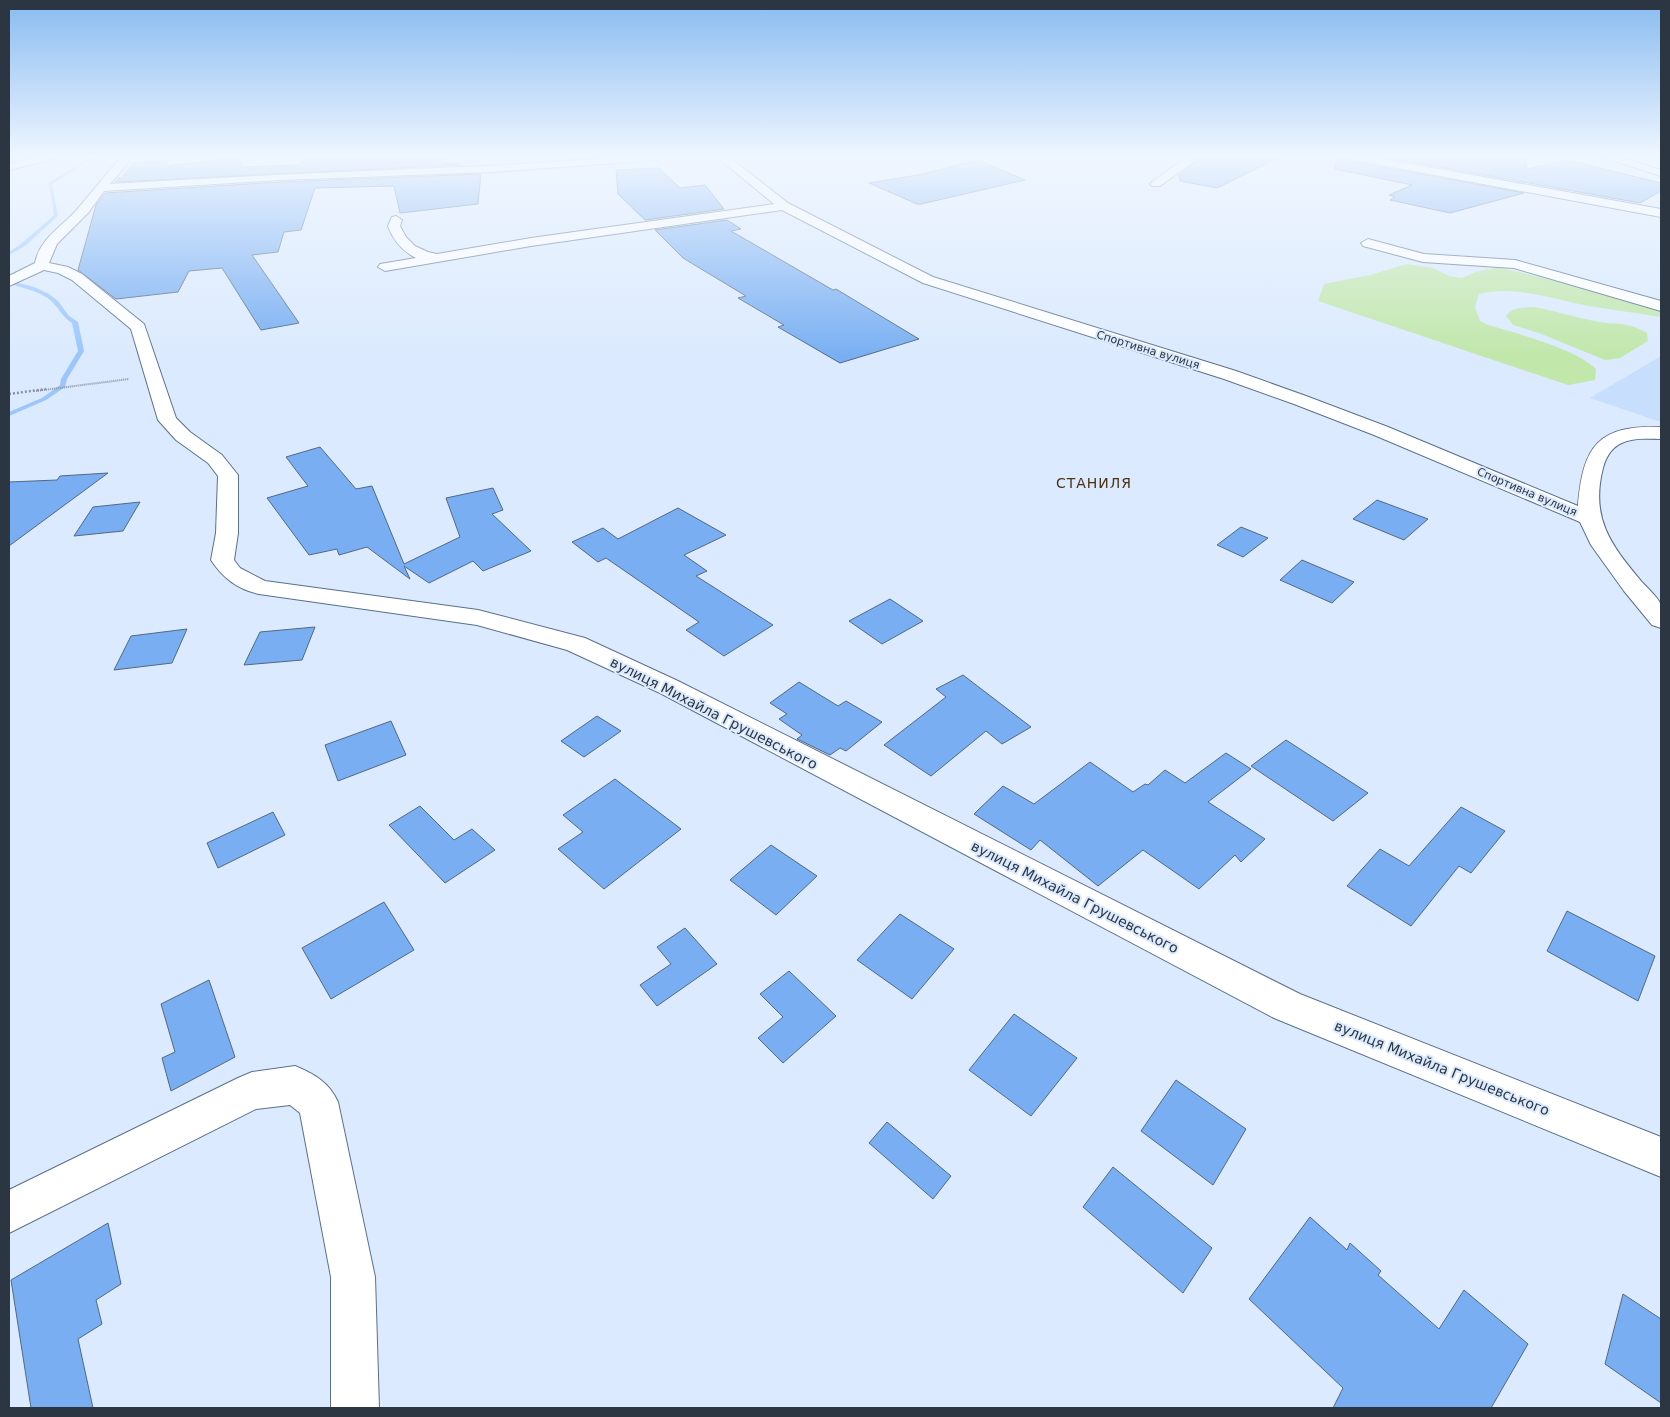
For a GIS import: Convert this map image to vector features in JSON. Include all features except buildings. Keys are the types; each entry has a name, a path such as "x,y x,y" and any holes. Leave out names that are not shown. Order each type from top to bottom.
{"street":[{"path":"9,282 42,265 45,252 71,223"},
{"path":"395,223 394,226 404,244 420,256 439,258"},
{"path":"385,267 531,242 664,223"},
{"name":"Спортивна вулиця","path":"817,223 928,280 1230,375 1300,400 1381,431 1589,518"},
{"path":"1368,243 1423,258 1515,264 1661,306"},
{"name":"вулиця Михайла Грушевського","path":"42,265 63,270 77,277 138,327 167,420 183,436 215,459 228,475 227,533 222,560 232,573 259,587 478,618 576,644 669,687 1287,1006 1661,1156"},
{"path":"1661,433 1633,432 1620,436 1600,449 1590,472 1589,518 1599,540 1642,598 1661,620"},
{"path":"9,1212 252,1091 295,1085 318,1102 353,1277 355,1408"}],"path":[{"path":"9,394 115,381"}],"shaded area":[{"path":"1661,356 1661,422 1590,398"}],"green space":[{"path":"1407,264 1433,268 1449,276 1462,278 1475,272 1498,267 1568,284 1661,312 1661,317 1589,306 1521,292 1507,291 1479,294 1475,307 1480,321 1560,348 1587,362 1596,369 1595,380 1568,385 1318,301 1324,284 1370,275"},
{"path":"1533,307 1594,321 1632,326 1647,333 1648,341 1620,358 1605,360 1539,333 1513,325 1506,316 1514,309"}],"waterway":[{"path":"9,254 23,245 47,223"},
{"path":"9,414 44,399 63,386 64,379 81,351 75,322 65,315 56,302 37,290 15,284"}],"district":[{"name":"СТАНИЛЯ","path":"1094,483"}]}
